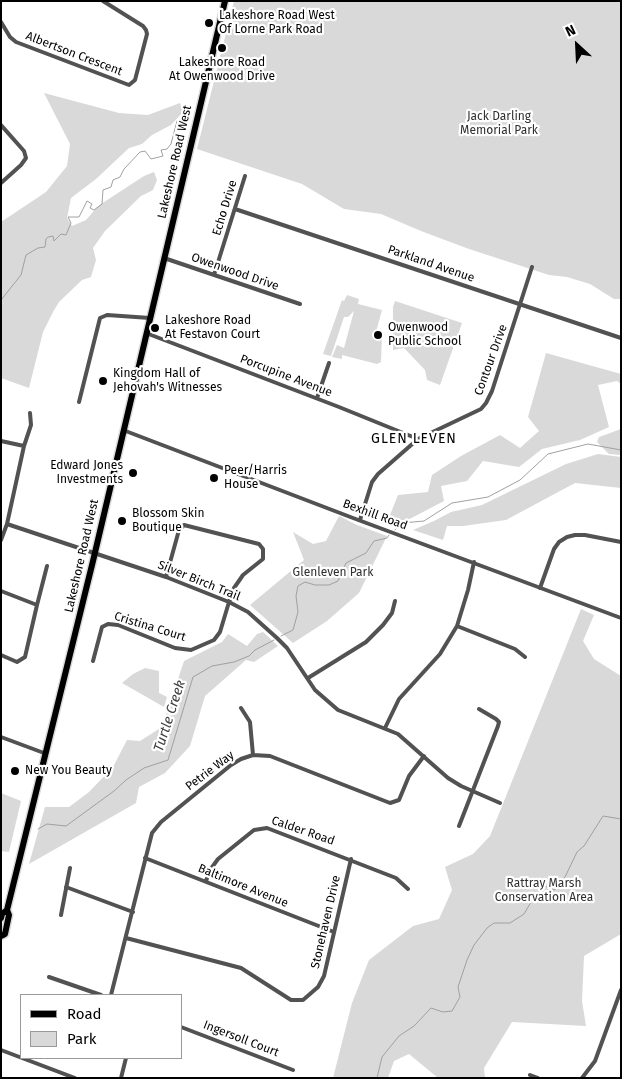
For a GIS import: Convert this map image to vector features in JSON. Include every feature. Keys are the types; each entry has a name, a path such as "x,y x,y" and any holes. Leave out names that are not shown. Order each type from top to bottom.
{"main road":[{"name":"Lakeshore Road West","path":"1,936 5,934 9,916 7,910 44,753 94,553 225,1"},
{"name":"Lakeshore Road West","path":"1,918 2,914 7,910"}],"street":[{"name":"Albertson Crescent","path":"1,22 10,37 16,42 129,85 135,80 147,34 146,30 143,26 103,1"},
{"path":"1,34 6,31"},
{"path":"1,126 24,151 26,158 22,165 1,184"},
{"name":"Echo Drive","path":"214,275 245,176"},
{"name":"Parkland Avenue","path":"235,209 621,338"},
{"name":"Owenwood Drive","path":"164,258 300,304"},
{"name":"Contour Drive","path":"360,520 375,477 418,439 480,409 486,403 492,391 532,267"},
{"path":"79,402 100,318 107,315 150,318"},
{"name":"Porcupine Avenue","path":"146,333 317,398 418,439"},
{"path":"317,398 329,363"},
{"path":"1,540 7,524 24,446 31,425 30,413"},
{"name":"Bexhill Road","path":"123,430 621,618"},
{"path":"1,441 24,446"},
{"name":"Silver Birch Trail","path":"7,524 166,577 229,602 248,612 272,632 286,648 315,690 341,712 398,734 448,778 500,803"},
{"name":"Cristina Court","path":"93,661 102,627 108,624 118,625 175,648 191,650 214,640 220,632 234,588 263,558 263,549 259,544 184,525 179,530 166,577"},
{"path":"540,588 554,550 559,542 567,537 585,535 621,542"},
{"path":"384,728 399,699 440,654 457,626 474,562"},
{"path":"1,656 17,662 25,657 47,566"},
{"path":"1,591 37,606"},
{"path":"308,678 366,642 392,613 395,601"},
{"path":"457,626 515,649 525,657"},
{"path":"242,708 250,722 253,755"},
{"path":"459,826 499,722 479,709"},
{"path":"1,737 44,753"},
{"name":"Petrie Way","path":"111,994 152,832 161,822 231,765 253,755 270,756 390,803 399,800 409,776 424,756"},
{"name":"Calder Road","path":"206,881 213,865 218,859 254,830 260,828 272,829 351,859 396,878 408,889"},
{"name":"Baltimore Avenue","path":"145,858 334,932"},
{"name":"Stonehaven Drive","path":"126,938 241,968 291,1000 297,1001 307,998 322,982 324,976 351,859"},
{"path":"61,915 70,868"},
{"path":"66,887 133,912"},
{"path":"49,977 98,994"},
{"path":"582,1078 595,1061 621,990"},
{"name":"Ingersoll Court","path":"182,1027 293,1070"},
{"path":"1,1050 20,1057"},
{"path":"25,1059 75,1078"},
{"path":"121,1078 126,1059"},
{"path":"530,1075 538,1078"}],"green space":[{"name":"Jack Darling Memorial Park","path":"234,1 621,1 621,299 614,299 590,284 567,277 549,275 469,249 381,214 344,209 302,184 197,149"},
{"path":"44,93 119,113 148,115 180,103 183,112 171,125 152,135 142,144 129,148 96,179 71,198 67,218 72,226 86,220 98,206 144,176 154,172 157,180 153,190 141,196 105,231 93,248 96,260 91,277 82,280 59,302 43,332 29,388 1,378 1,222 46,192 67,166 70,144"},
{"path":"347,295 359,299 358,304 382,310 376,332 382,333 381,362 377,364 342,355 342,359 332,357 337,345 344,348 354,311 348,317 344,317 331,356 323,354 342,300 344,301"},
{"path":"395,301 462,323 440,385 427,380 425,370 404,348 393,350 393,307"},
{"path":"546,353 621,374 621,384 617,381 598,385 609,427 580,440 542,449 519,467 483,461 467,481 441,486 444,501 400,524 388,520 398,495 428,492 432,475 461,456 500,435 520,448 539,431 528,417"},
{"path":"621,429 621,455 609,454 597,442 599,437"},
{"path":"598,454 621,457 621,488 575,483 506,520 463,526 447,526 443,540 413,530 451,512 482,505 566,464"},
{"name":"Glenleven Park","path":"339,516 387,536 359,593 327,621 293,643 250,605 304,560 293,532 313,544 326,541"},
{"name":"Rattray Marsh Conservation Area","path":"581,609 594,615 583,641 594,659 621,676 621,934 584,956 582,1001 586,1026 512,1022 484,1068 485,1078 438,1078 409,1054 394,1061 388,1078 333,1078 352,1003 369,960 413,926 439,919 452,890 445,867 473,854 490,836"},
{"path":"263,632 278,646 254,662 246,660 205,696 190,746 165,773 139,787 136,803 29,864 45,807 69,807 89,792 113,767 127,740 140,741 162,727 184,661 222,642 228,634 247,646 257,634"},
{"path":"145,668 159,671 159,693 167,697 164,707 122,683 133,674"},
{"path":"1,793 21,801 9,852 1,851"}],"waterway":[{"path":"1,300 21,275 26,255 38,248 45,247 48,237 53,236 54,241 61,234 66,235 71,223 68,217 79,217 87,201 92,204 90,208 94,210 102,204 103,190 111,187 113,180 120,177 124,169 140,152 145,151 151,159 163,156 161,150 167,149 171,144 177,121"},
{"name":"Turtle Creek","path":"395,530 402,523 424,521 452,503 488,497 520,480 548,454 588,444 621,450"},
{"name":"Turtle Creek","path":"281,636 293,630 298,612 296,596 298,586 305,582 315,585 329,585 338,581 346,563 366,553 374,541 387,538 389,535"},
{"name":"Turtle Creek","path":"38,829 47,824 66,826 144,768 168,760 193,677 212,666 234,662 249,656 255,650 274,640"},
{"path":"377,1078 382,1057 399,1036 414,1026 431,1008 443,1012 452,1011 460,997 458,987 467,960 474,945 487,928 494,923 510,923 524,914 544,886 555,890 565,877 577,852 584,846 603,816 621,819"}],"place":[{"name":"Lakeshore Road West Of Lorne Park Road","path":"209,23"},
{"name":"Lakeshore Road At Owenwood Drive","path":"222,48"},
{"name":"Lakeshore Road At Festavon Court","path":"155,328"},
{"name":"Owenwood Public School","path":"378,335"},
{"name":"Kingdom Hall of Jehovah's Witnesses","path":"103,381"},
{"name":"Edward Jones Investments","path":"133,473"},
{"name":"Peer/Harris House","path":"214,478"},
{"name":"Blossom Skin Boutique","path":"122,521"},
{"name":"New You Beauty","path":"15,771"}],"district":[{"name":"GLEN LEVEN","path":"414,439"}]}
